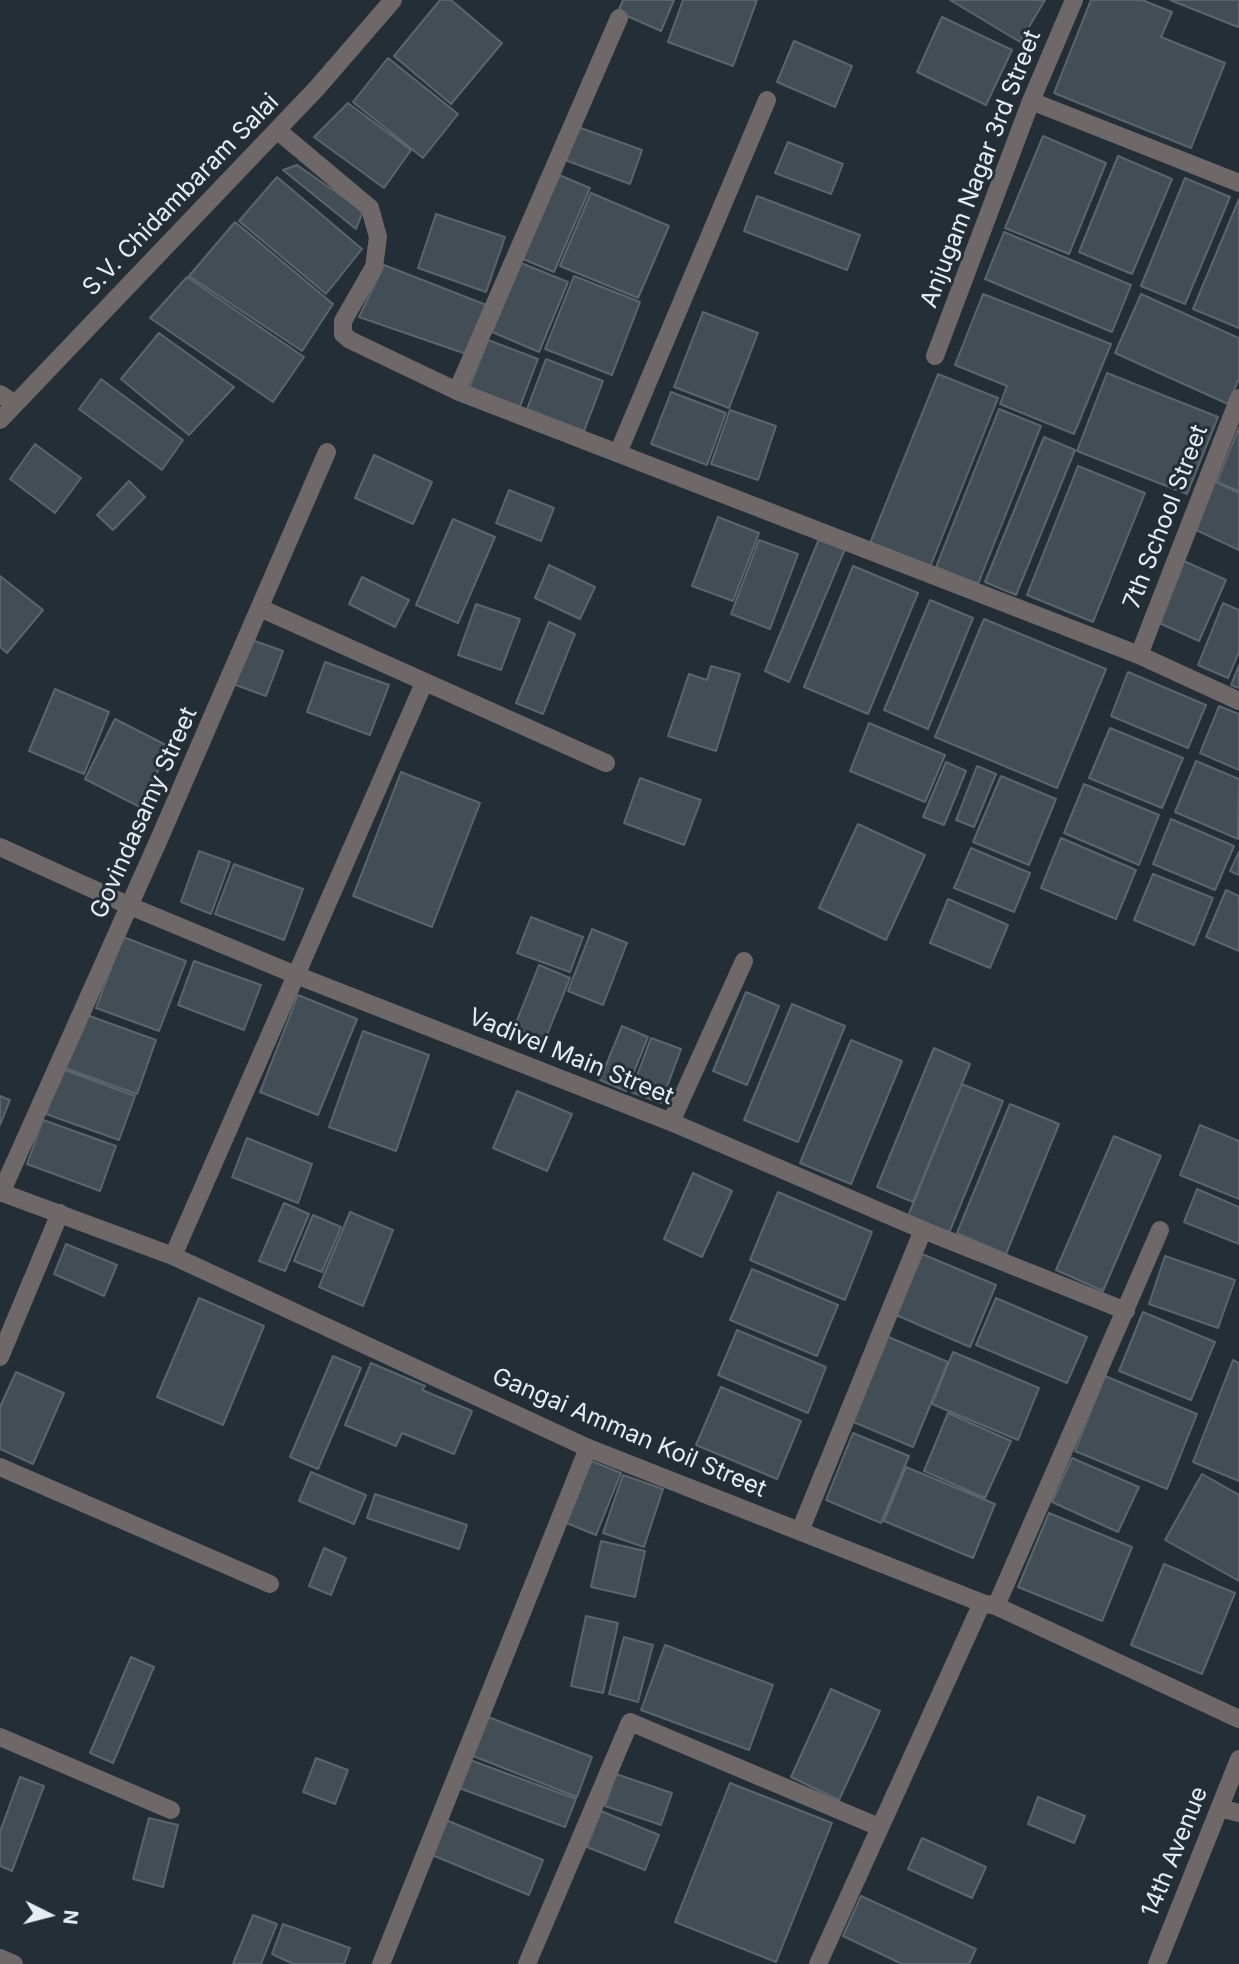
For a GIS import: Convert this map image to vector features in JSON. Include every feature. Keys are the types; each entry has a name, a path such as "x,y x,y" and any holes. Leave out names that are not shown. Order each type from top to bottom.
{"street":[{"name":"S.V. Chidambaram Salai","path":"0,421 8,399 277,130 393,0"},
{"name":"Anjugam Nagar 3rd Street","path":"935,356 1031,101 1074,0"},
{"path":"457,391 619,18"},
{"path":"618,453 767,100"},
{"path":"1031,101 1237,177"},
{"path":"277,130 370,208 378,237 374,267 343,321 342,334 393,362 457,391 1139,654 1239,701"},
{"name":"7th School Street","path":"1139,654 1239,397"},
{"name":"Govindasamy Street","path":"1,1192 130,906 327,452"},
{"path":"260,608 606,763"},
{"path":"173,1256 424,683"},
{"name":"Vadivel Main Street","path":"0,846 130,906 296,975 671,1122 923,1230 1126,1311"},
{"path":"671,1122 744,961"},
{"name":"Gangai Amman Koil Street","path":"1,1192 173,1256 588,1448 989,1604 1239,1719"},
{"path":"0,1357 60,1213"},
{"path":"800,1531 923,1230"},
{"path":"818,1964 879,1827 989,1604 1126,1311 1160,1230"},
{"path":"381,1964 588,1448"},
{"path":"0,1467 270,1584"},
{"path":"527,1964 630,1722 879,1827"},
{"path":"0,1737 172,1810"},
{"name":"14th Avenue","path":"1157,1964 1239,1759"},
{"path":"1220,1808 1239,1813"},
{"path":"0,1958 14,1964"}],"building":[{"path":"440,0 451,0 502,43 451,104 394,56"},
{"path":"623,0 674,0 661,31 618,12"},
{"path":"683,0 757,0 733,66 668,42"},
{"path":"950,0 1045,0 1020,42"},
{"path":"1091,0 1142,0 1172,12 1161,37 1225,63 1191,148 1054,93"},
{"path":"1170,0 1239,0 1239,25 1238,27"},
{"path":"942,17 1012,50 986,105 917,72"},
{"path":"794,41 852,66 835,107 777,82"},
{"path":"388,58 458,114 423,158 353,102"},
{"path":"348,103 411,150 384,188 314,137"},
{"path":"578,127 642,150 630,184 565,160"},
{"path":"1043,136 1106,163 1069,254 1005,228"},
{"path":"788,142 843,164 831,194 775,173"},
{"path":"1118,156 1172,179 1132,274 1079,252"},
{"path":"297,165 363,211 356,229 283,170"},
{"path":"559,175 590,188 554,272 523,259"},
{"path":"277,177 362,249 326,294 239,221"},
{"path":"1185,178 1230,197 1185,304 1141,286"},
{"path":"591,193 669,226 638,298 560,266"},
{"path":"757,196 860,235 847,270 744,231"},
{"path":"1239,199 1239,328 1193,309"},
{"path":"436,214 505,237 486,292 418,268"},
{"path":"235,222 333,304 302,351 189,276"},
{"path":"1004,232 1131,285 1112,332 985,279"},
{"path":"521,263 568,282 539,352 492,332"},
{"path":"384,265 489,306 472,356 359,317"},
{"path":"574,276 640,302 612,375 545,349"},
{"path":"187,277 304,357 273,402 150,318"},
{"path":"983,294 1111,344 1074,434 1000,404 1007,386 955,365"},
{"path":"1141,294 1239,338 1239,379 1228,404 1115,353"},
{"path":"703,312 758,333 729,408 674,387"},
{"path":"159,333 234,387 189,435 121,379"},
{"path":"488,340 538,359 519,409 469,389"},
{"path":"546,359 603,381 584,431 527,409"},
{"path":"1107,373 1218,417 1187,494 1077,451"},
{"path":"938,374 998,398 930,567 870,543"},
{"path":"101,379 183,440 162,470 79,409"},
{"path":"671,392 726,413 707,465 651,444"},
{"path":"999,409 1041,426 978,584 936,567"},
{"path":"730,410 776,426 758,480 711,464"},
{"path":"1239,427 1239,491 1217,482"},
{"path":"1044,437 1075,450 1016,595 985,582"},
{"path":"35,444 81,478 55,513 10,479"},
{"path":"374,455 432,482 413,524 355,498"},
{"path":"1078,466 1145,493 1093,622 1027,595"},
{"path":"129,481 145,497 113,530 97,515"},
{"path":"1214,481 1239,493 1239,550 1196,530"},
{"path":"509,490 554,508 541,541 496,523"},
{"path":"718,517 759,533 733,601 692,586"},
{"path":"453,519 495,537 458,623 416,605"},
{"path":"819,539 845,549 789,682 765,671"},
{"path":"759,540 798,554 770,629 731,614"},
{"path":"1184,561 1226,580 1199,641 1157,622"},
{"path":"549,565 595,587 580,619 535,598"},
{"path":"853,566 918,593 868,714 804,687"},
{"path":"0,576 43,610 7,653 0,647"},
{"path":"362,577 409,600 395,627 349,604"},
{"path":"930,600 973,618 928,729 884,710"},
{"path":"1223,603 1239,610 1239,652 1228,678 1198,665"},
{"path":"476,604 520,619 501,670 458,655"},
{"path":"984,619 1106,669 1057,788 935,737"},
{"path":"549,622 575,634 543,714 516,703"},
{"path":"249,639 283,651 266,696 233,684"},
{"path":"325,662 389,685 370,735 307,712"},
{"path":"1239,665 1239,688 1231,685"},
{"path":"711,666 740,674 716,751 668,736 689,674 707,680"},
{"path":"1128,672 1206,705 1188,748 1111,716"},
{"path":"55,689 109,712 84,774 29,751"},
{"path":"1219,706 1239,714 1239,770 1200,753"},
{"path":"115,719 170,747 140,807 85,779"},
{"path":"869,723 945,755 925,802 850,771"},
{"path":"1110,728 1183,758 1162,808 1089,778"},
{"path":"1196,761 1239,779 1238,839 1175,812"},
{"path":"946,762 966,771 944,825 923,817"},
{"path":"977,766 996,774 974,827 956,820"},
{"path":"401,772 480,803 432,927 353,896"},
{"path":"1001,776 1056,799 1029,865 973,842"},
{"path":"640,778 701,800 684,845 624,823"},
{"path":"1084,784 1159,815 1139,865 1064,833"},
{"path":"1171,819 1234,846 1215,890 1153,864"},
{"path":"858,824 925,855 886,940 819,908"},
{"path":"1061,838 1136,870 1116,919 1041,888"},
{"path":"971,848 1030,873 1014,912 954,888"},
{"path":"199,851 230,862 211,914 181,902"},
{"path":"1239,852 1239,875 1230,871"},
{"path":"234,864 303,889 284,940 215,914"},
{"path":"1153,874 1213,898 1194,945 1134,920"},
{"path":"1226,890 1239,896 1239,951 1206,937"},
{"path":"948,899 1008,925 990,968 930,943"},
{"path":"531,917 583,937 570,972 517,953"},
{"path":"592,929 627,943 603,1005 568,991"},
{"path":"123,937 186,961 159,1031 96,1008"},
{"path":"194,961 261,985 244,1030 178,1005"},
{"path":"539,965 570,978 545,1040 514,1028"},
{"path":"746,992 779,1006 747,1085 713,1071"},
{"path":"298,995 357,1019 318,1115 260,1092"},
{"path":"792,1004 845,1026 798,1142 744,1120"},
{"path":"84,1014 156,1040 137,1094 65,1068"},
{"path":"622,1026 648,1037 626,1091 600,1080"},
{"path":"363,1031 429,1055 396,1151 329,1127"},
{"path":"651,1038 681,1049 661,1103 631,1092"},
{"path":"851,1040 902,1061 851,1184 800,1163"},
{"path":"934,1048 970,1064 913,1202 877,1187"},
{"path":"62,1069 135,1096 119,1140 46,1114"},
{"path":"962,1084 1003,1101 949,1233 908,1216"},
{"path":"517,1091 572,1114 547,1171 493,1148"},
{"path":"0,1096 10,1100 0,1125"},
{"path":"1010,1104 1059,1124 1006,1254 957,1233"},
{"path":"43,1120 116,1146 100,1191 27,1164"},
{"path":"1200,1125 1239,1141 1239,1199 1180,1175"},
{"path":"1114,1136 1161,1156 1103,1291 1056,1270"},
{"path":"247,1138 312,1164 298,1203 232,1177"},
{"path":"693,1173 732,1191 702,1257 664,1239"},
{"path":"1197,1189 1239,1207 1239,1244 1184,1222"},
{"path":"778,1192 872,1232 845,1300 750,1260"},
{"path":"284,1203 309,1214 285,1271 259,1261"},
{"path":"350,1212 393,1230 363,1306 319,1287"},
{"path":"313,1215 341,1227 322,1272 294,1261"},
{"path":"66,1244 117,1265 104,1296 54,1274"},
{"path":"922,1254 996,1285 970,1347 896,1315"},
{"path":"1165,1256 1235,1280 1218,1328 1149,1304"},
{"path":"752,1269 838,1305 817,1356 730,1320"},
{"path":"199,1298 264,1326 223,1425 157,1397"},
{"path":"996,1298 1087,1337 1067,1383 976,1345"},
{"path":"1143,1312 1215,1342 1191,1400 1119,1371"},
{"path":"737,1330 826,1367 808,1413 718,1375"},
{"path":"886,1336 948,1362 913,1447 851,1421"},
{"path":"953,1352 1039,1388 1018,1440 932,1404"},
{"path":"333,1356 361,1368 318,1469 290,1457"},
{"path":"1233,1360 1239,1363 1239,1481 1193,1462"},
{"path":"371,1363 425,1386 422,1390 472,1411 454,1454 402,1433 396,1446 345,1425"},
{"path":"16,1372 64,1393 33,1464 0,1449 0,1407"},
{"path":"1105,1376 1197,1414 1167,1489 1075,1451"},
{"path":"721,1387 801,1421 777,1479 696,1445"},
{"path":"948,1413 1011,1441 985,1498 924,1471"},
{"path":"853,1433 909,1456 881,1523 826,1500"},
{"path":"1072,1458 1139,1487 1118,1532 1052,1502"},
{"path":"589,1460 621,1473 596,1535 564,1522"},
{"path":"906,1467 995,1504 973,1558 884,1521"},
{"path":"311,1472 366,1495 354,1524 299,1501"},
{"path":"1202,1474 1239,1495 1239,1581 1165,1540"},
{"path":"623,1475 663,1489 644,1547 603,1533"},
{"path":"375,1494 467,1525 459,1549 367,1518"},
{"path":"1049,1513 1132,1547 1102,1621 1018,1587"},
{"path":"601,1541 645,1551 635,1597 591,1587"},
{"path":"324,1548 346,1558 331,1595 309,1586"},
{"path":"1164,1564 1235,1593 1202,1674 1131,1645"},
{"path":"586,1616 618,1623 603,1693 571,1686"},
{"path":"624,1637 653,1645 638,1702 609,1694"},
{"path":"665,1645 773,1685 749,1750 641,1710"},
{"path":"131,1657 154,1667 113,1763 90,1753"},
{"path":"831,1689 880,1711 839,1800 791,1777"},
{"path":"488,1717 592,1757 577,1797 473,1756"},
{"path":"316,1758 348,1770 335,1804 303,1792"},
{"path":"470,1760 576,1799 565,1827 459,1788"},
{"path":"616,1774 672,1793 661,1825 605,1806"},
{"path":"20,1777 44,1786 12,1871 0,1866 0,1832"},
{"path":"730,1783 832,1823 776,1962 675,1922"},
{"path":"1038,1797 1085,1816 1074,1843 1028,1824"},
{"path":"601,1811 659,1835 645,1870 587,1847"},
{"path":"149,1818 178,1825 163,1887 133,1879"},
{"path":"446,1820 543,1860 529,1895 432,1855"},
{"path":"922,1838 986,1867 972,1898 908,1869"},
{"path":"861,1896 976,1949 969,1964 902,1964 843,1936"},
{"path":"253,1915 277,1924 261,1964 233,1964"},
{"path":"283,1924 350,1948 344,1964 293,1964 272,1954"}]}
